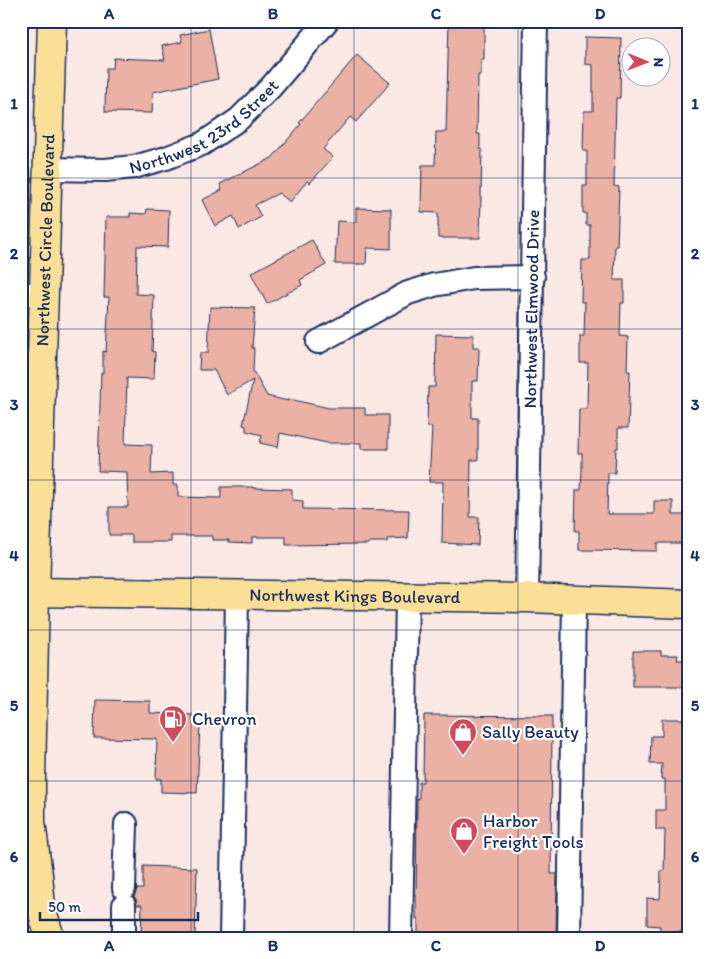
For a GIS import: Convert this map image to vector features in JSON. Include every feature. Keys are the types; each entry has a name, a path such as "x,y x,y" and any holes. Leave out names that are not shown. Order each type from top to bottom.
{"main road":[{"name":"Northwest Circle Boulevard","path":"50,938 41,907 31,822 32,743 28,670 28,592 33,294 48,169 52,21"},
{"name":"Northwest Kings Boulevard","path":"28,592 527,598 688,604"}],"street":[{"name":"Northwest 23rd Street","path":"48,169 105,170 134,167 166,158 202,144 239,119 271,87 327,21"},
{"name":"Northwest Elmwood Drive","path":"527,598 536,21"},
{"path":"318,342 408,293 434,285 474,278 533,277"},
{"path":"231,938 237,595"},
{"path":"401,938 407,597"},
{"path":"569,938 574,600"},
{"path":"124,938 126,824"}],"building":[{"path":"449,21 484,21 484,59 481,59 481,75 478,75 477,134 480,134 480,149 482,150 480,238 438,238 438,213 421,212 422,165 435,165 436,132 446,132"},
{"path":"209,29 218,79 153,92 152,113 105,112 106,68 113,68 114,58 165,60 162,46 182,42 180,35"},
{"path":"585,37 621,38 620,98 616,98 614,186 619,187 614,280 624,280 624,303 621,303 620,336 628,337 627,371 630,371 628,428 618,428 615,473 608,473 607,514 654,514 654,501 673,501 673,515 688,515 688,543 657,543 657,551 579,550 579,531 575,531 576,490 581,490 582,470 582,453 578,453 579,409 587,409 588,363 580,363 580,336 584,336 585,302 581,302 582,260 590,260 590,225 586,225 586,213 583,213 583,186 587,186 587,151 583,151 584,111 593,111 593,65 585,64"},
{"path":"357,55 390,83 356,122 350,117 323,149 333,157 310,183 307,181 290,202 279,193 255,205 261,217 239,229 233,216 215,226 202,200 222,190 220,184 272,158"},
{"path":"356,208 391,209 391,249 367,248 366,264 335,264 337,221 356,222"},
{"path":"147,209 169,210 168,247 137,246 136,294 154,295 152,351 155,352 154,379 127,378 125,444 152,445 151,474 173,473 173,485 178,485 178,497 221,498 221,487 292,489 292,500 303,501 303,509 409,510 408,538 387,539 387,542 369,542 369,544 286,545 286,537 252,537 252,543 212,540 212,536 171,536 171,542 132,542 132,535 109,535 109,507 128,507 127,472 98,471 101,373 103,373 103,351 106,352 109,297 104,297 106,217 130,217 130,213 146,214"},
{"path":"312,240 326,265 300,280 302,285 267,304 251,273"},
{"path":"210,307 255,308 252,348 254,348 253,371 267,396 329,408 365,408 365,415 388,415 388,449 361,449 361,443 327,443 280,433 278,447 260,443 262,435 246,431 246,426 243,425 253,380 227,395 214,370 199,370 200,353 208,353"},
{"path":"436,334 473,335 473,347 479,347 478,381 472,381 472,418 478,418 478,460 471,460 470,517 479,517 478,545 442,543 443,482 429,482 432,427 427,427 428,387 435,387"},
{"path":"633,651 661,651 661,655 678,655 677,660 688,660 688,687 633,687"},
{"path":"95,700 150,701 150,713 193,715 193,724 200,724 197,793 161,792 161,779 156,779 157,739 94,738"},
{"path":"424,715 552,716 551,874 557,874 556,938 422,938 422,934 418,934 418,918 416,919 417,799 419,799 419,782 423,782"},
{"path":"662,719 688,719 688,932 660,931 660,926 647,925 647,898 660,899 661,871 664,871 665,830 656,830 656,810 665,810 665,779 661,779 662,764 650,764 651,736 662,736"},
{"path":"143,866 197,868 195,938 141,938 142,905 137,905 134,897 137,889 143,889"}],"place":[{"name":"Chevron","path":"173,743"},
{"name":"Sally Beauty","path":"463,756"},
{"name":"Harbor Freight Tools","path":"464,855"}]}
